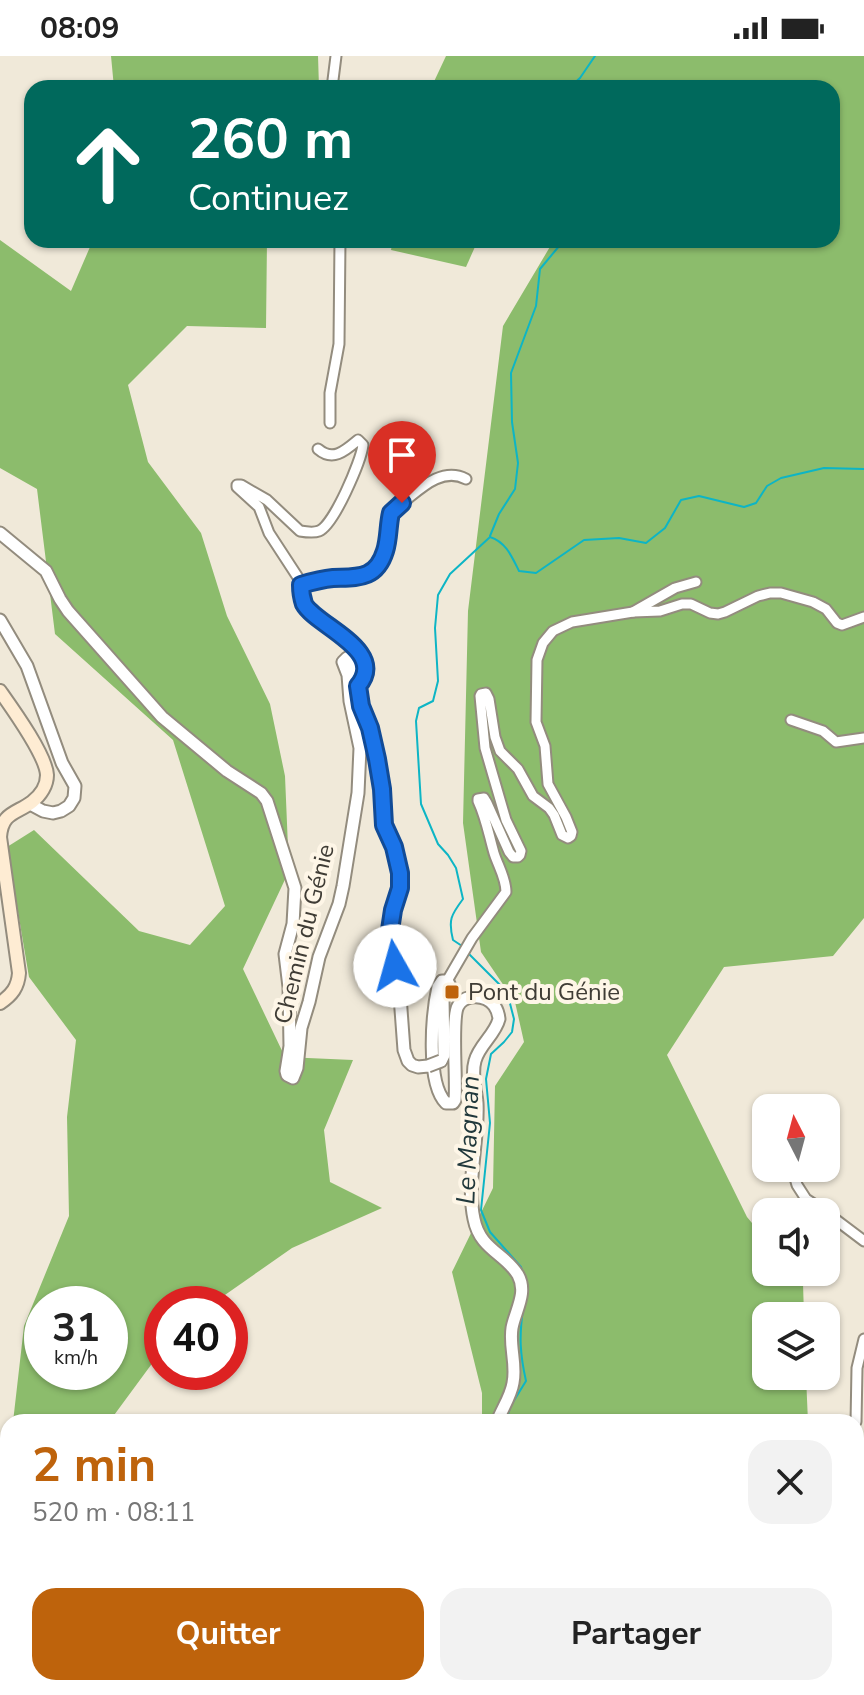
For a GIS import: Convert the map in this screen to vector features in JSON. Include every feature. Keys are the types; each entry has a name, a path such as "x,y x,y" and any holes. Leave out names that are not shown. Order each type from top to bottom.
{"main road":[{"path":"0,691 40,755 47,779 44,788 30,804 6,818 1,827 19,973 17,986 0,1003"}],"street":[{"path":"333,80 336,56"},
{"path":"330,423 330,393 339,344 340,248"},
{"path":"318,449 334,456 358,440 363,445 348,488 333,517 317,532 300,531 267,500 241,485 237,487 259,507 269,533 296,573 306,607 361,652 365,673 358,686"},
{"path":"301,585 366,575 384,555 389,517 393,510 429,481 448,475 466,479"},
{"name":"Chemin du Génie","path":"0,533 46,571 68,611 162,717 218,764 261,793 267,801 295,888 293,924 285,954 290,1046 286,1071 293,1078 301,1028 319,957 341,895 358,793 360,748 343,662 347,658 355,666 361,706 370,728 379,774 384,825 394,847 400,873 400,888 390,930 391,950 400,996 404,1050 408,1061 418,1067 441,1061 444,1055 443,998 450,975 472,938 506,892 478,799 484,798 513,857 518,857 521,851 506,820 485,748 480,696 486,693 489,699 500,751 518,769 533,796 549,808 562,835 568,838 572,832 548,784 545,746 536,722 537,660 547,637 562,626 633,612 650,613 675,605 691,604 718,614 770,593 813,602 826,609 842,625 864,617"},
{"path":"633,612 675,588 696,582"},
{"path":"0,620 27,666 62,763 75,786 74,798 61,811 43,811 30,804"},
{"path":"791,720 823,731 836,742 864,738"},
{"path":"450,975 438,987 433,1035 435,1079 440,1097 446,1103 455,1100 457,1007 463,999 482,997 494,1004 499,1019 474,1062 478,1123 472,1204 474,1220 483,1241 509,1264 521,1283 522,1293 512,1325 514,1380 501,1414"},
{"path":"796,1182 806,1199 864,1241"},
{"path":"856,1414 857,1368 864,1339"}],"green space":[{"path":"111,56 318,56 319,80 113,80"},
{"path":"446,56 864,56 864,918 833,956 724,967 667,1055 752,1223 752,1286 803,1286 804,1302 752,1302 752,1390 807,1390 808,1414 482,1414 482,1393 452,1272 493,1188 495,1086 524,1042 515,1002 481,952 463,823 468,611 503,326 549,248 840,248 840,80 435,80"},
{"path":"0,240 71,291 90,248 267,248 266,328 187,326 128,385 148,462 201,533 227,616 270,704 285,776 289,871 243,969 285,1057 353,1060 324,1130 330,1182 382,1208 292,1248 238,1286 144,1286 144,1374 115,1414 14,1414 24,1326 24,1390 128,1390 128,1286 40,1286 69,1216 67,1117 76,1040 29,977 7,847 34,830 139,931 190,945 225,906 173,740 55,634 37,489 0,468"},
{"path":"391,248 474,248 466,267"}],"waterway":[{"path":"578,80 595,56"},
{"path":"490,536 515,489 518,463 512,422 511,373 536,306 540,269 558,248"},
{"name":"Le Magnan","path":"462,946 453,940 451,927 453,914 463,899 456,868 438,844 421,804 416,721 419,708 433,701 438,681 435,628 438,595 450,574 490,537 504,546 519,571 536,573 584,540 619,538 646,543 665,528 681,500 699,496 744,507 756,503 767,486 781,478 824,468 864,469"},
{"name":"Le Magnan","path":"469,954 507,992 514,1019 512,1032 491,1054 486,1079 490,1123 481,1210 490,1232 522,1271"},
{"name":"Le Magnan","path":"508,1414 526,1381 521,1345 523,1309"}],"place":[{"name":"Pont du Génie","path":"452,992"}],"route":[{"path":"395,966 390,930 400,888 400,873 394,847 384,825 377,759 359,696 358,686 365,673 361,652 306,607 301,585 334,578 350,579 371,571 384,555 389,517 402,503"}]}
